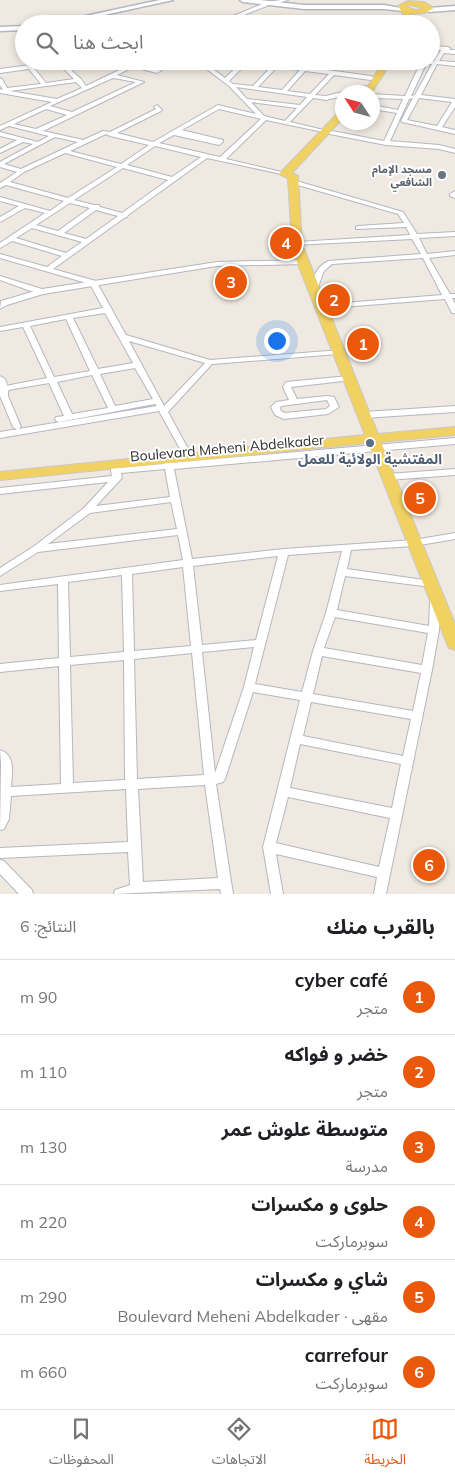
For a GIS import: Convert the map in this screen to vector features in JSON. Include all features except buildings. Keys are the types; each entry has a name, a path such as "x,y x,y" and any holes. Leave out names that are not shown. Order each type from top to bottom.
{"main road":[{"path":"92,15 163,0"},
{"path":"243,0 304,8 455,8"},
{"path":"405,7 416,0"},
{"path":"405,7 407,15"},
{"path":"418,15 428,7"},
{"path":"0,29 15,28"},
{"path":"368,85 375,70"},
{"path":"370,85 381,70"},
{"path":"335,124 290,177 297,244 338,352 392,477 418,543 433,590 455,644"},
{"path":"329,132 335,127"},
{"name":"Boulevard Meheni Abdelkader","path":"0,469 188,454 455,428"},
{"name":"Boulevard Meheni Abdelkader","path":"373,435 455,432"},
{"path":"0,476 115,471 168,462 188,454"},
{"path":"418,543 455,619"}],"street":[{"path":"239,15 270,3 286,0"},
{"path":"440,48 455,51"},
{"path":"440,54 442,51 455,51"},
{"path":"440,62 455,64"},
{"path":"0,71 15,69"},
{"path":"32,70 45,85"},
{"path":"68,70 85,88"},
{"path":"0,128 126,70"},
{"path":"211,70 231,85 264,118"},
{"path":"226,81 236,70"},
{"path":"254,88 272,70"},
{"path":"282,92 303,70"},
{"path":"311,70 371,78"},
{"path":"386,143 420,70"},
{"path":"404,120 431,70"},
{"path":"286,123 333,73"},
{"path":"37,131 141,82 113,76"},
{"path":"0,80 6,92"},
{"path":"0,98 6,92 79,80"},
{"path":"231,85 326,98 335,96"},
{"path":"6,92 57,101"},
{"path":"380,96 406,98 418,96 455,102 452,113 439,128"},
{"path":"245,100 302,107"},
{"path":"46,107 72,114"},
{"path":"110,134 159,110 157,107"},
{"path":"0,246 154,144 218,107 386,143 439,147 455,151"},
{"path":"380,108 399,112"},
{"path":"222,160 264,118"},
{"path":"396,119 455,132"},
{"path":"8,124 84,142"},
{"path":"5,183 22,172 105,132 290,177 402,213 425,256 451,296 455,311"},
{"path":"175,132 221,142 217,144 175,132"},
{"path":"0,134 39,144"},
{"path":"0,165 55,135"},
{"path":"0,151 23,139"},
{"path":"0,151 16,156"},
{"path":"65,151 173,179"},
{"path":"48,270 206,156"},
{"path":"0,165 22,172"},
{"path":"5,183 127,214"},
{"path":"0,199 51,213"},
{"path":"0,220 24,206"},
{"path":"59,234 98,206"},
{"path":"358,228 408,225"},
{"path":"32,226 88,242"},
{"path":"297,244 455,234"},
{"path":"11,239 68,256"},
{"path":"313,290 325,264 330,262 455,253"},
{"path":"0,256 93,283 188,454"},
{"path":"1,303 42,292 216,264 303,262"},
{"path":"0,278 42,292"},
{"path":"320,307 451,296"},
{"path":"0,329 107,310"},
{"path":"69,317 112,408"},
{"path":"26,324 69,417"},
{"path":"123,338 210,362 338,352"},
{"path":"0,435 161,406 210,362"},
{"path":"2,395 54,381 137,365"},
{"path":"294,402 287,387 289,384 349,378"},
{"path":"0,379 2,395 17,427"},
{"path":"328,398 331,399 335,407 328,411 284,416 278,414 277,405 294,402 328,398"},
{"path":"0,430 112,408 161,406"},
{"path":"120,894 137,888 226,888 210,780 188,563 168,462 373,435 455,410"},
{"path":"373,435 455,441"},
{"path":"0,491 115,471"},
{"path":"0,573 36,549 87,510 115,471"},
{"path":"392,477 455,472"},
{"path":"87,510 174,499"},
{"path":"36,549 181,532"},
{"path":"0,588 63,581 127,570 284,552 418,543 455,536"},
{"path":"277,894 269,847 318,651 343,572 347,549"},
{"path":"4,792 219,778 249,687 284,552"},
{"path":"127,570 131,657 130,784 137,888"},
{"path":"343,572 433,590 434,630 380,894"},
{"path":"63,581 66,662 66,787"},
{"path":"331,613 434,630"},
{"path":"0,668 259,644"},
{"path":"318,651 427,670"},
{"path":"249,687 417,716"},
{"path":"296,739 408,761"},
{"path":"1,822 4,792 2,762"},
{"path":"283,791 397,814"},
{"path":"0,854 133,847"},
{"path":"269,847 384,873"},
{"path":"0,865 27,894"}],"place":[{"name":"مسجد الإمام الشافعي","path":"442,175"},
{"name":"حلوى و مكسرات","path":"286,243"},
{"name":"متوسطة علوش عمر","path":"231,282"},
{"name":"خضر و فواكه","path":"334,300"},
{"name":"cyber café","path":"363,344"},
{"name":"المفتشية الولائية للعمل","path":"370,443"},
{"name":"شاي و مكسرات","path":"420,498"},
{"name":"carrefour","path":"429,865"}]}
